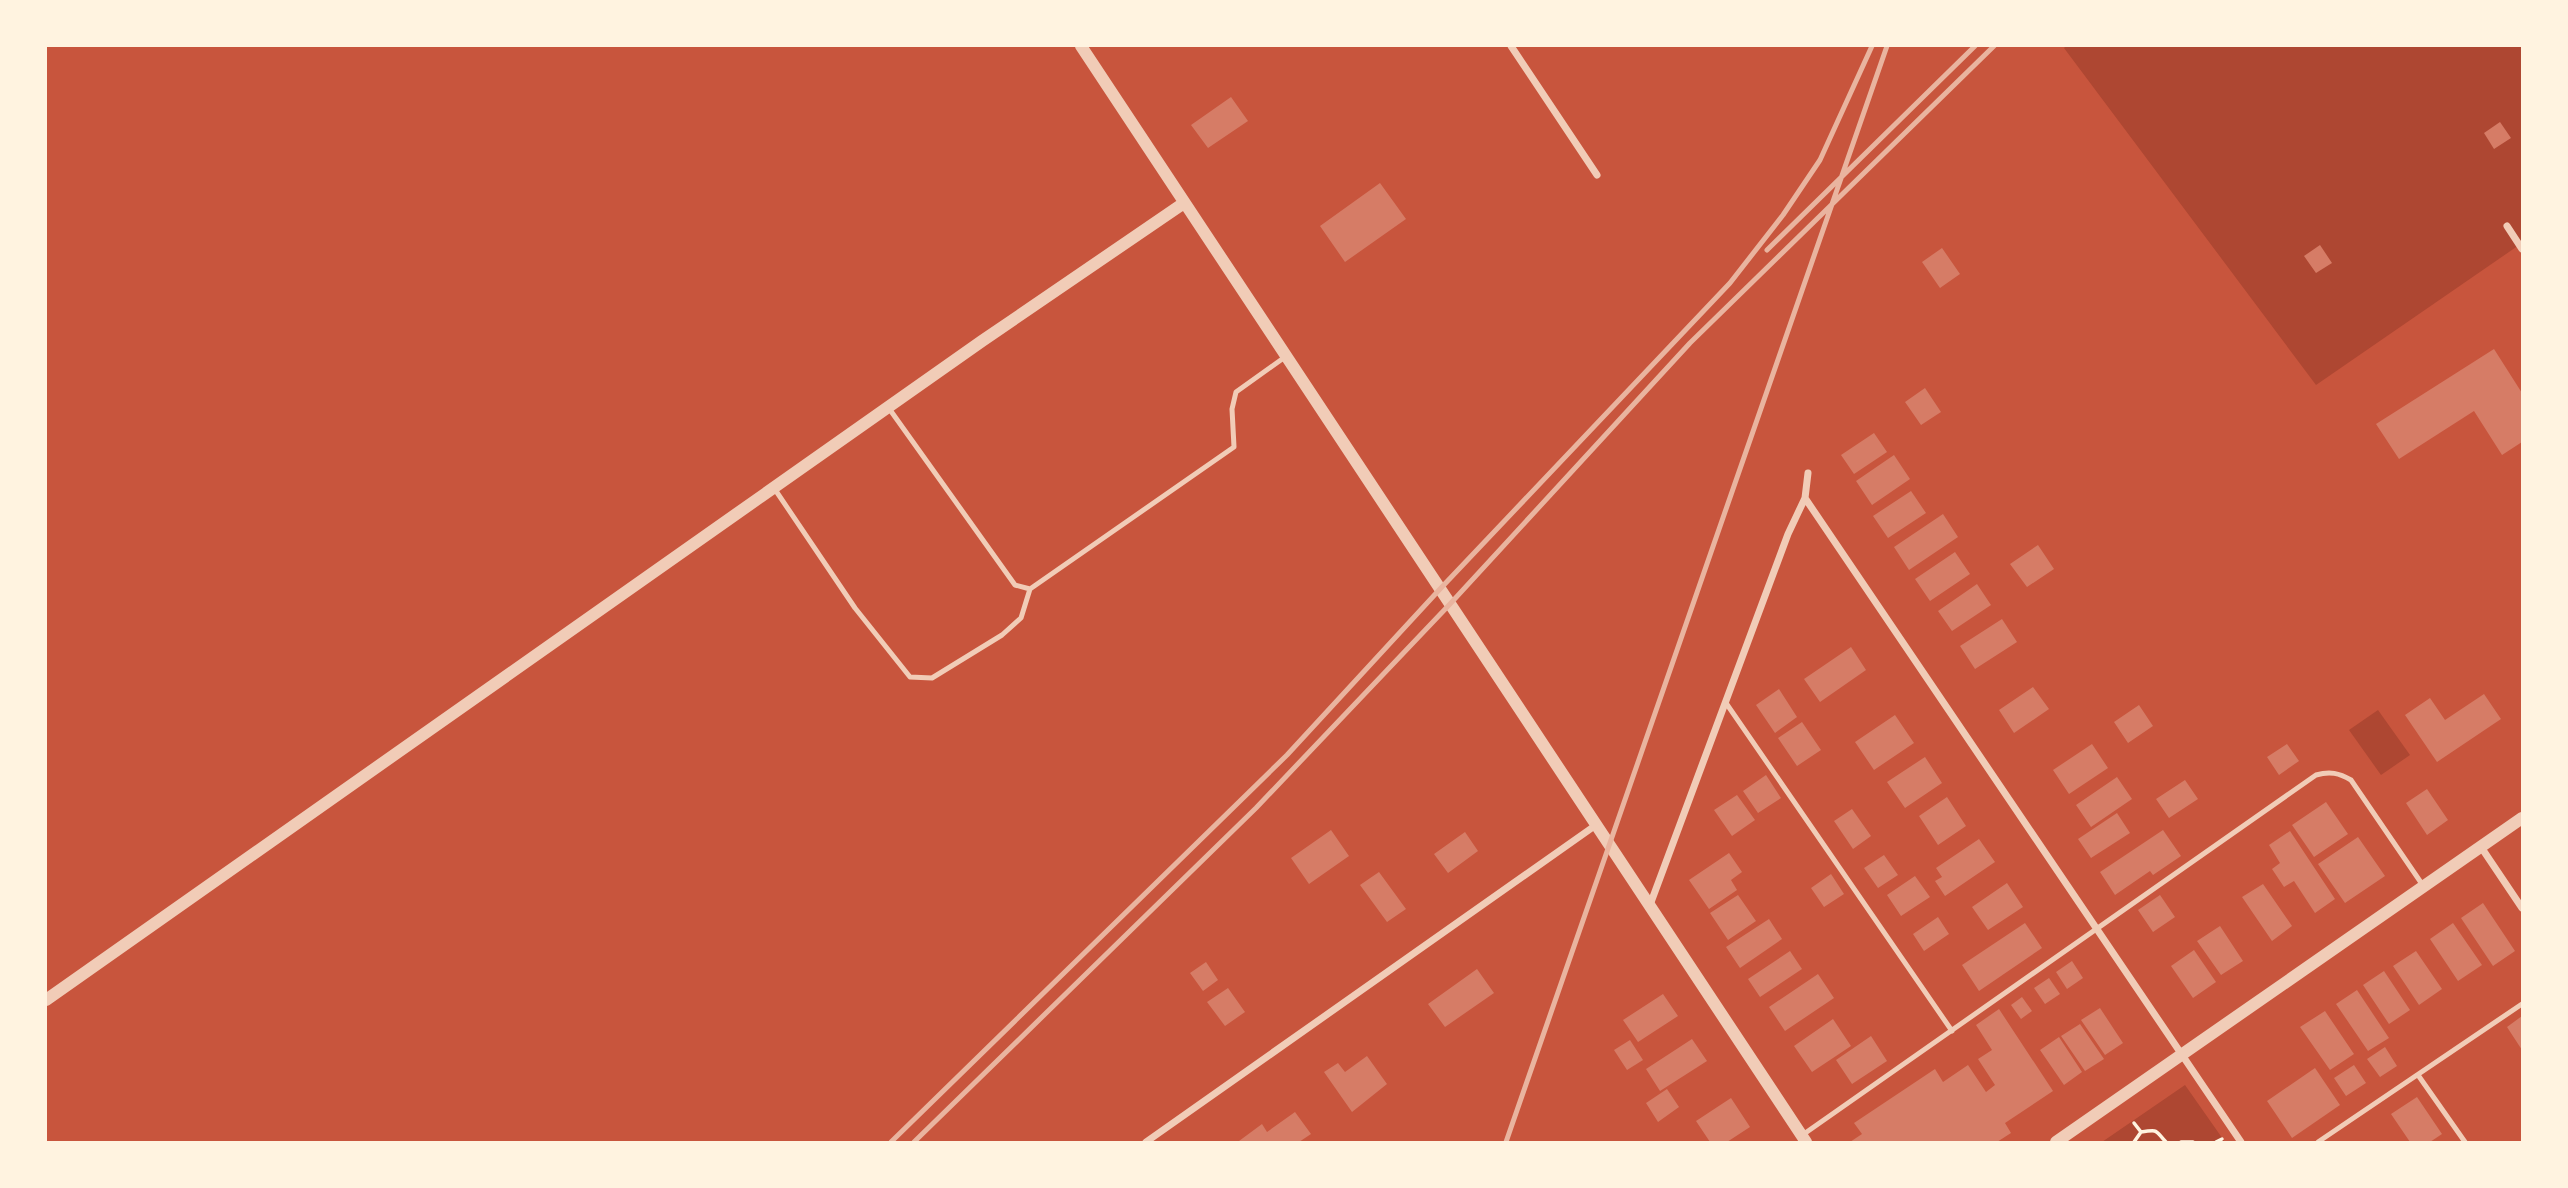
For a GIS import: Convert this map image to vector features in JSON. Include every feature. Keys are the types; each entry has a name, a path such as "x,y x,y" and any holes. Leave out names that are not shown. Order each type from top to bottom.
{"street":[{"path":"1081,46 1803,1139"},
{"path":"1511,46 1597,175"},
{"path":"46,1000 888,407 1184,203"},
{"path":"2507,226 2522,249"},
{"path":"1649,906 1788,534 1805,498 1808,473"},
{"path":"1805,498 2241,1143"},
{"path":"2056,1143 2522,818"},
{"path":"1146,1143 1596,825"},
{"path":"2481,847 2522,908"}],"lane":[{"path":"774,488 855,608 910,677 932,678 1002,635 1021,618 1030,589 1234,447 1233,409 1236,393 1286,356"},
{"path":"888,407 1015,585 1030,589"},
{"path":"1726,703 1952,1031"},
{"path":"1803,1139 2316,775 2326,772 2342,774 2351,780 2424,887"},
{"path":"2318,1143 2522,1004"},
{"path":"2418,1075 2465,1143"}],"path":[{"path":"2134,1123 2141,1132"},
{"path":"2134,1143 2141,1132 2154,1129 2166,1143"},
{"path":"2216,1143 2222,1139"},
{"path":"2181,1143 2193,1143"}],"shaded area":[{"path":"2522,46 2522,243 2316,385 2064,48"},
{"path":"2378,710 2410,755 2381,775 2349,730"},
{"path":"2185,1085 2225,1142 2102,1142"}],"building":[{"path":"1231,97 1248,121 1208,148 1191,125"},
{"path":"2500,122 2511,138 2494,149 2484,133"},
{"path":"1380,183 1406,219 1345,262 1320,226"},
{"path":"2320,245 2332,263 2316,273 2304,256"},
{"path":"1942,248 1960,274 1940,288 1922,262"},
{"path":"2494,349 2522,393 2522,442 2502,455 2474,411 2399,459 2376,424"},
{"path":"1925,388 1941,412 1921,425 1905,402"},
{"path":"1874,433 1887,452 1854,474 1841,455"},
{"path":"1894,455 1910,479 1872,505 1856,481"},
{"path":"1911,491 1926,513 1888,538 1873,516"},
{"path":"1943,514 1958,537 1909,570 1894,547"},
{"path":"2038,545 2054,569 2027,587 2010,564"},
{"path":"1955,552 1970,574 1930,601 1915,579"},
{"path":"1977,584 1991,605 1952,631 1938,611"},
{"path":"2002,619 2017,642 1975,669 1960,646"},
{"path":"1851,647 1866,670 1820,702 1804,679"},
{"path":"2033,687 2049,709 2014,733 1999,710"},
{"path":"1779,689 1797,717 1775,733 1756,705"},
{"path":"2484,694 2501,719 2437,762 2405,715 2430,698 2445,720"},
{"path":"2139,705 2153,726 2128,743 2114,722"},
{"path":"1895,715 1914,743 1874,770 1855,742"},
{"path":"1802,722 1821,750 1797,766 1778,738"},
{"path":"2092,744 2108,768 2069,794 2053,770"},
{"path":"2287,744 2299,761 2279,775 2267,757"},
{"path":"1925,757 1942,783 1905,808 1887,782"},
{"path":"1766,775 1781,798 1758,813 1743,791"},
{"path":"2117,777 2132,799 2091,827 2076,805"},
{"path":"2185,780 2198,799 2169,818 2156,799"},
{"path":"2427,789 2448,820 2427,835 2406,803"},
{"path":"1737,795 1755,820 1732,836 1714,810"},
{"path":"1947,797 1966,826 1938,845 1919,816"},
{"path":"2326,802 2348,834 2314,857 2292,825"},
{"path":"1852,809 1871,836 1853,849 1834,821"},
{"path":"2117,813 2130,833 2091,858 2078,839"},
{"path":"1331,830 1349,856 1309,884 1291,858"},
{"path":"2163,830 2181,856 2153,875 2150,871 2115,895 2100,872"},
{"path":"2290,831 2335,899 2315,913 2294,881 2284,887 2272,869 2280,863 2269,845"},
{"path":"1465,832 1478,851 1448,873 1434,854"},
{"path":"2358,837 2385,876 2345,903 2318,864"},
{"path":"1979,839 1995,862 1945,896 1935,881 1942,877 1936,868"},
{"path":"1729,853 1742,872 1731,880 1737,890 1709,909 1689,880"},
{"path":"1884,855 1898,875 1878,888 1864,868"},
{"path":"1379,872 1406,909 1387,922 1360,885"},
{"path":"1831,874 1844,894 1824,907 1811,888"},
{"path":"1915,876 1930,897 1901,916 1887,895"},
{"path":"2007,883 2023,907 1988,930 1972,907"},
{"path":"2263,884 2292,926 2272,941 2242,897"},
{"path":"1738,895 1756,921 1728,940 1710,913"},
{"path":"2160,895 2175,917 2153,932 2138,910"},
{"path":"2483,903 2515,951 2493,966 2461,918"},
{"path":"1938,917 1949,934 1924,951 1913,934"},
{"path":"1769,919 1782,939 1740,968 1726,947"},
{"path":"2025,923 2042,948 1979,991 1962,965"},
{"path":"2453,923 2482,965 2458,981 2430,939"},
{"path":"2220,926 2243,961 2221,975 2197,941"},
{"path":"2194,950 2216,982 2193,998 2171,966"},
{"path":"1790,951 1802,969 1760,997 1748,979"},
{"path":"2416,951 2442,989 2419,1005 2393,966"},
{"path":"2072,961 2083,978 2067,989 2056,972"},
{"path":"1206,962 1218,980 1203,991 1190,973"},
{"path":"1477,969 1494,993 1445,1027 1428,1004"},
{"path":"2384,971 2410,1010 2389,1024 2363,985"},
{"path":"1818,974 1834,998 1785,1031 1769,1007"},
{"path":"2049,978 2060,994 2045,1004 2034,988"},
{"path":"1228,988 1245,1012 1225,1026 1207,1002"},
{"path":"2357,990 2389,1038 2368,1051 2336,1004"},
{"path":"1663,994 1678,1016 1638,1042 1623,1020"},
{"path":"2022,997 2032,1011 2021,1019 2011,1005"},
{"path":"2100,1008 2123,1043 2105,1055 2081,1020"},
{"path":"1999,1009 2053,1091 2005,1123 2011,1133 1997,1142 1850,1142 1862,1134 1854,1123 1935,1069 1943,1082 1968,1065 1986,1092 1995,1085 1978,1059 1992,1050 1976,1025"},
{"path":"2325,1011 2354,1054 2330,1070 2300,1027"},
{"path":"2522,1016 2522,1050 2507,1027"},
{"path":"1833,1019 1851,1046 1812,1072 1794,1046"},
{"path":"2080,1024 2104,1059 2085,1071 2061,1036"},
{"path":"1871,1036 1887,1061 1852,1084 1836,1060"},
{"path":"2059,1037 2082,1072 2064,1085 2040,1050"},
{"path":"1692,1039 1707,1061 1660,1091 1646,1069"},
{"path":"1630,1040 1643,1060 1627,1070 1614,1050"},
{"path":"2385,1047 2397,1066 2380,1077 2367,1059"},
{"path":"1367,1056 1387,1084 1352,1112 1324,1072 1338,1063 1345,1072"},
{"path":"2354,1065 2366,1083 2346,1096 2334,1078"},
{"path":"2315,1068 2340,1105 2292,1138 2267,1101"},
{"path":"1667,1089 1679,1107 1658,1122 1646,1103"},
{"path":"2417,1097 2442,1134 2430,1142 2410,1142 2391,1114"},
{"path":"1731,1098 1750,1127 1727,1142 1710,1142 1696,1121"},
{"path":"1295,1112 1311,1134 1299,1142 1239,1141 1262,1124 1267,1132"}],"railway":[{"path":"891,1142 1287,755 1730,283 1783,215 1820,160 1872,46"},
{"path":"1506,1142 1887,46"},
{"path":"1767,250 1975,46"},
{"path":"914,1142 1256,808 1450,604 1690,343 1994,46"}]}
